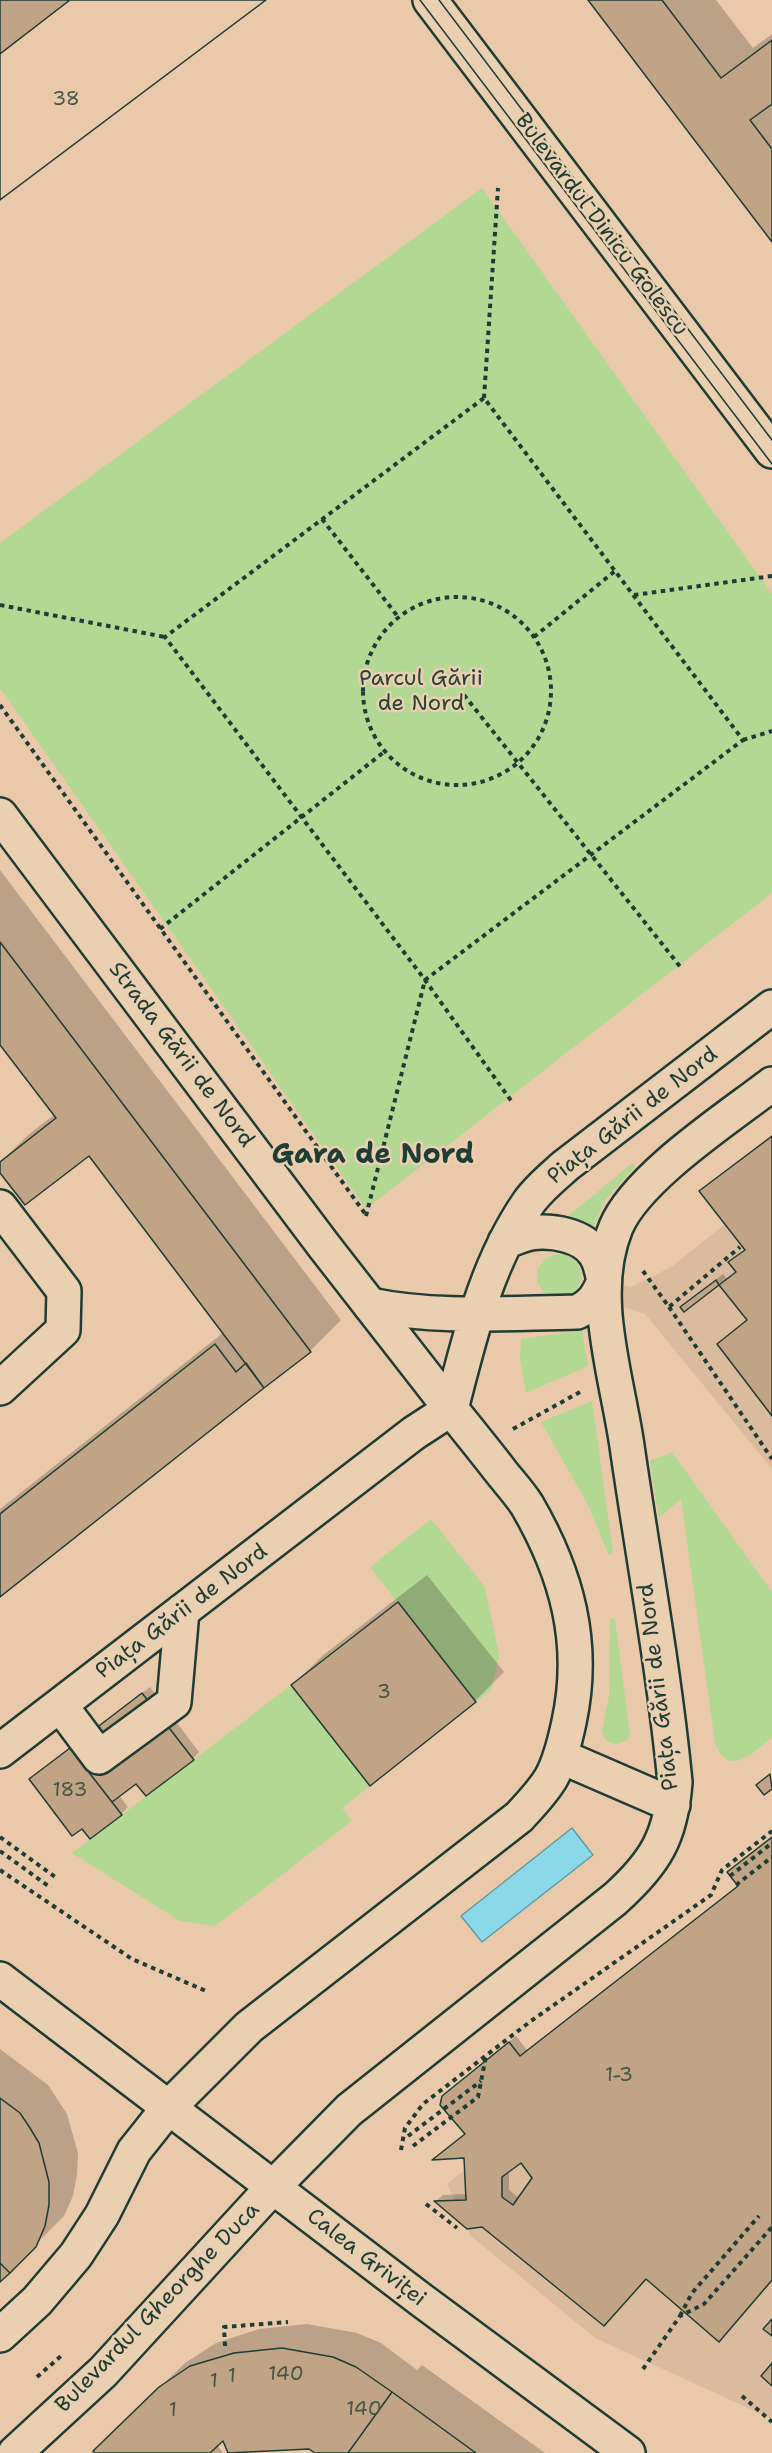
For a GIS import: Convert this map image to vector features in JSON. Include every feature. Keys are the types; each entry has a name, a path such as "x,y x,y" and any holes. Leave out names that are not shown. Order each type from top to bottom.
{"main road":[{"name":"Bulevardul Dinicu Golescu","path":"430,0 768,438"},
{"name":"Strada Gării de Nord","path":"0,815 370,1305 451,1408"},
{"name":"Piața Gării de Nord","path":"0,1751 414,1433 451,1408 476,1314 496,1258 530,1200 565,1166 772,1007"},
{"name":"Piața Gării de Nord","path":"273,2187 349,2110 636,1880 650,1863 662,1842 669,1824 675,1782 608,1335 604,1281 607,1257 617,1225 638,1194 664,1168 772,1084"},
{"path":"0,1207 64,1291 64,1301 63,1330 0,1388"},
{"path":"370,1305 404,1312 476,1314 577,1312 597,1297 604,1281 595,1254 585,1243 549,1232 529,1233 505,1242"},
{"path":"0,2335 37,2301 76,2254 102,2215 134,2151 169,2107 249,2027 519,1816 551,1778 560,1756 572,1707 576,1653 572,1615 561,1578 547,1544 525,1503 451,1408"},
{"path":"60,1705 99,1757 174,1701 182,1611"},
{"path":"560,1756 673,1805"},
{"name":"Calea Griviței","path":"0,1979 429,2306 628,2453"},
{"name":"Bulevardul Gheorghe Duca","path":"15,2453 103,2372 273,2187"}],"path":[{"path":"498,188 484,398 743,740"},
{"path":"165,637 484,398"},
{"path":"322,519 399,618"},
{"path":"534,637 615,571"},
{"path":"634,596 772,576"},
{"path":"464,597 491,603 515,616 534,637 547,662 552,689 548,717 537,742 518,763 493,779 454,785 434,783 407,771 384,752 370,729 363,701 364,674 373,648 388,625 411,609 436,598 464,597"},
{"path":"0,605 165,637 424,980 512,1102"},
{"path":"464,695 682,969"},
{"path":"0,705 366,1216 424,980 743,740 772,731"},
{"path":"160,929 384,752"},
{"path":"669,1307 740,1247"},
{"path":"642,1269 772,1459"},
{"path":"482,1448 615,1373"},
{"path":"401,2150 405,2128 423,2104 531,2021 711,1896 722,1870 772,1831"},
{"path":"0,1837 58,1879"},
{"path":"730,1876 772,1843"},
{"path":"0,1851 51,1888"},
{"path":"736,1885 772,1857"},
{"path":"0,1870 132,1959 206,1991"},
{"path":"413,2146 478,2097 486,2056"},
{"path":"408,2136 481,2081"},
{"path":"426,2204 457,2228"},
{"path":"643,2369 680,2316 692,2294 759,2216"},
{"path":"680,2316 704,2304 772,2227"},
{"path":"225,2346 224,2327 288,2322"},
{"path":"37,2378 68,2350"},
{"path":"742,2396 772,2422"}],"shaded area":[{"path":"772,1187 772,1469 645,1314 605,1301 604,1281 631,1287 671,1267"},
{"path":"772,1927 772,2419 595,2338 471,2236 447,2184"}],"green space":[{"name":"Parcul Gării de Nord","path":"482,188 772,594 772,893 366,1209 0,688 0,543"},
{"path":"631,1164 635,1167 605,1200 592,1230 563,1220"},
{"path":"559,1254 574,1261 581,1276 574,1291 559,1298 544,1291 537,1276 544,1261"},
{"path":"582,1330 588,1366 526,1393 520,1360 521,1339"},
{"path":"592,1401 613,1552 609,1556 588,1505 541,1422"},
{"path":"672,1452 772,1592 772,1737 750,1755 734,1761 727,1760 720,1754 715,1743 681,1499 659,1518 650,1461"},
{"path":"431,1519 485,1587 499,1655 491,1690 476,1702 370,1567"},
{"path":"610,1618 615,1620 630,1734 628,1740 616,1744 606,1741 602,1731 609,1696"},
{"path":"291,1685 370,1786 342,1808 352,1821 215,1926 180,1921 72,1853"}],"water":[{"path":"572,1828 593,1855 482,1942 461,1916"}],"building":[{"path":"0,0 266,0 0,200"},
{"path":"70,0 266,0 0,200 0,54"},
{"path":"588,0 662,0 721,78 772,40 772,104 750,120 772,149 772,242"},
{"path":"0,942 311,1352 264,1388 89,1156 25,1205 0,1173 0,1162 56,1118 0,1045"},
{"path":"772,1136 772,1416 717,1344 747,1320 719,1285 736,1272 728,1262 745,1250 699,1191"},
{"path":"716,1280 719,1285 684,1312 680,1307"},
{"path":"215,1344 236,1372 246,1363 264,1388 0,1597 0,1514"},
{"path":"398,1602 476,1702 370,1786 291,1685"},
{"path":"142,1693 194,1760 146,1796 136,1784 112,1802 70,1748"},
{"path":"70,1748 122,1815 90,1839 82,1829 72,1836 29,1779"},
{"path":"770,1774 772,1789 764,1795 756,1785"},
{"path":"772,1837 772,2280 719,2342 646,2279 604,2326 482,2227 467,2229 434,2201 466,2200 464,2158 432,2160 465,2134 440,2105 442,2096 509,2042 520,2056 738,1886 727,1872","holes":["521,2163 532,2178 513,2205 502,2197 502,2177"]},
{"path":"0,2098 20,2113 39,2143 49,2182 49,2205 45,2226 36,2247 10,2273 0,2263"},
{"path":"0,2263 10,2273 0,2282"},
{"path":"772,2319 772,2336 763,2329"},
{"path":"282,2348 333,2357 356,2367 392,2392 348,2453 315,2453 309,2449 228,2453 223,2441 210,2453 95,2453 93,2451 159,2387 190,2366 234,2353"},
{"path":"772,2363 772,2386 761,2376"},
{"path":"392,2392 476,2453 348,2453"}],"tram line":[{"path":"420,0 772,464"},
{"path":"439,0 772,440"}],"district":[{"name":"Gara de Nord","path":"373,1156"}]}
